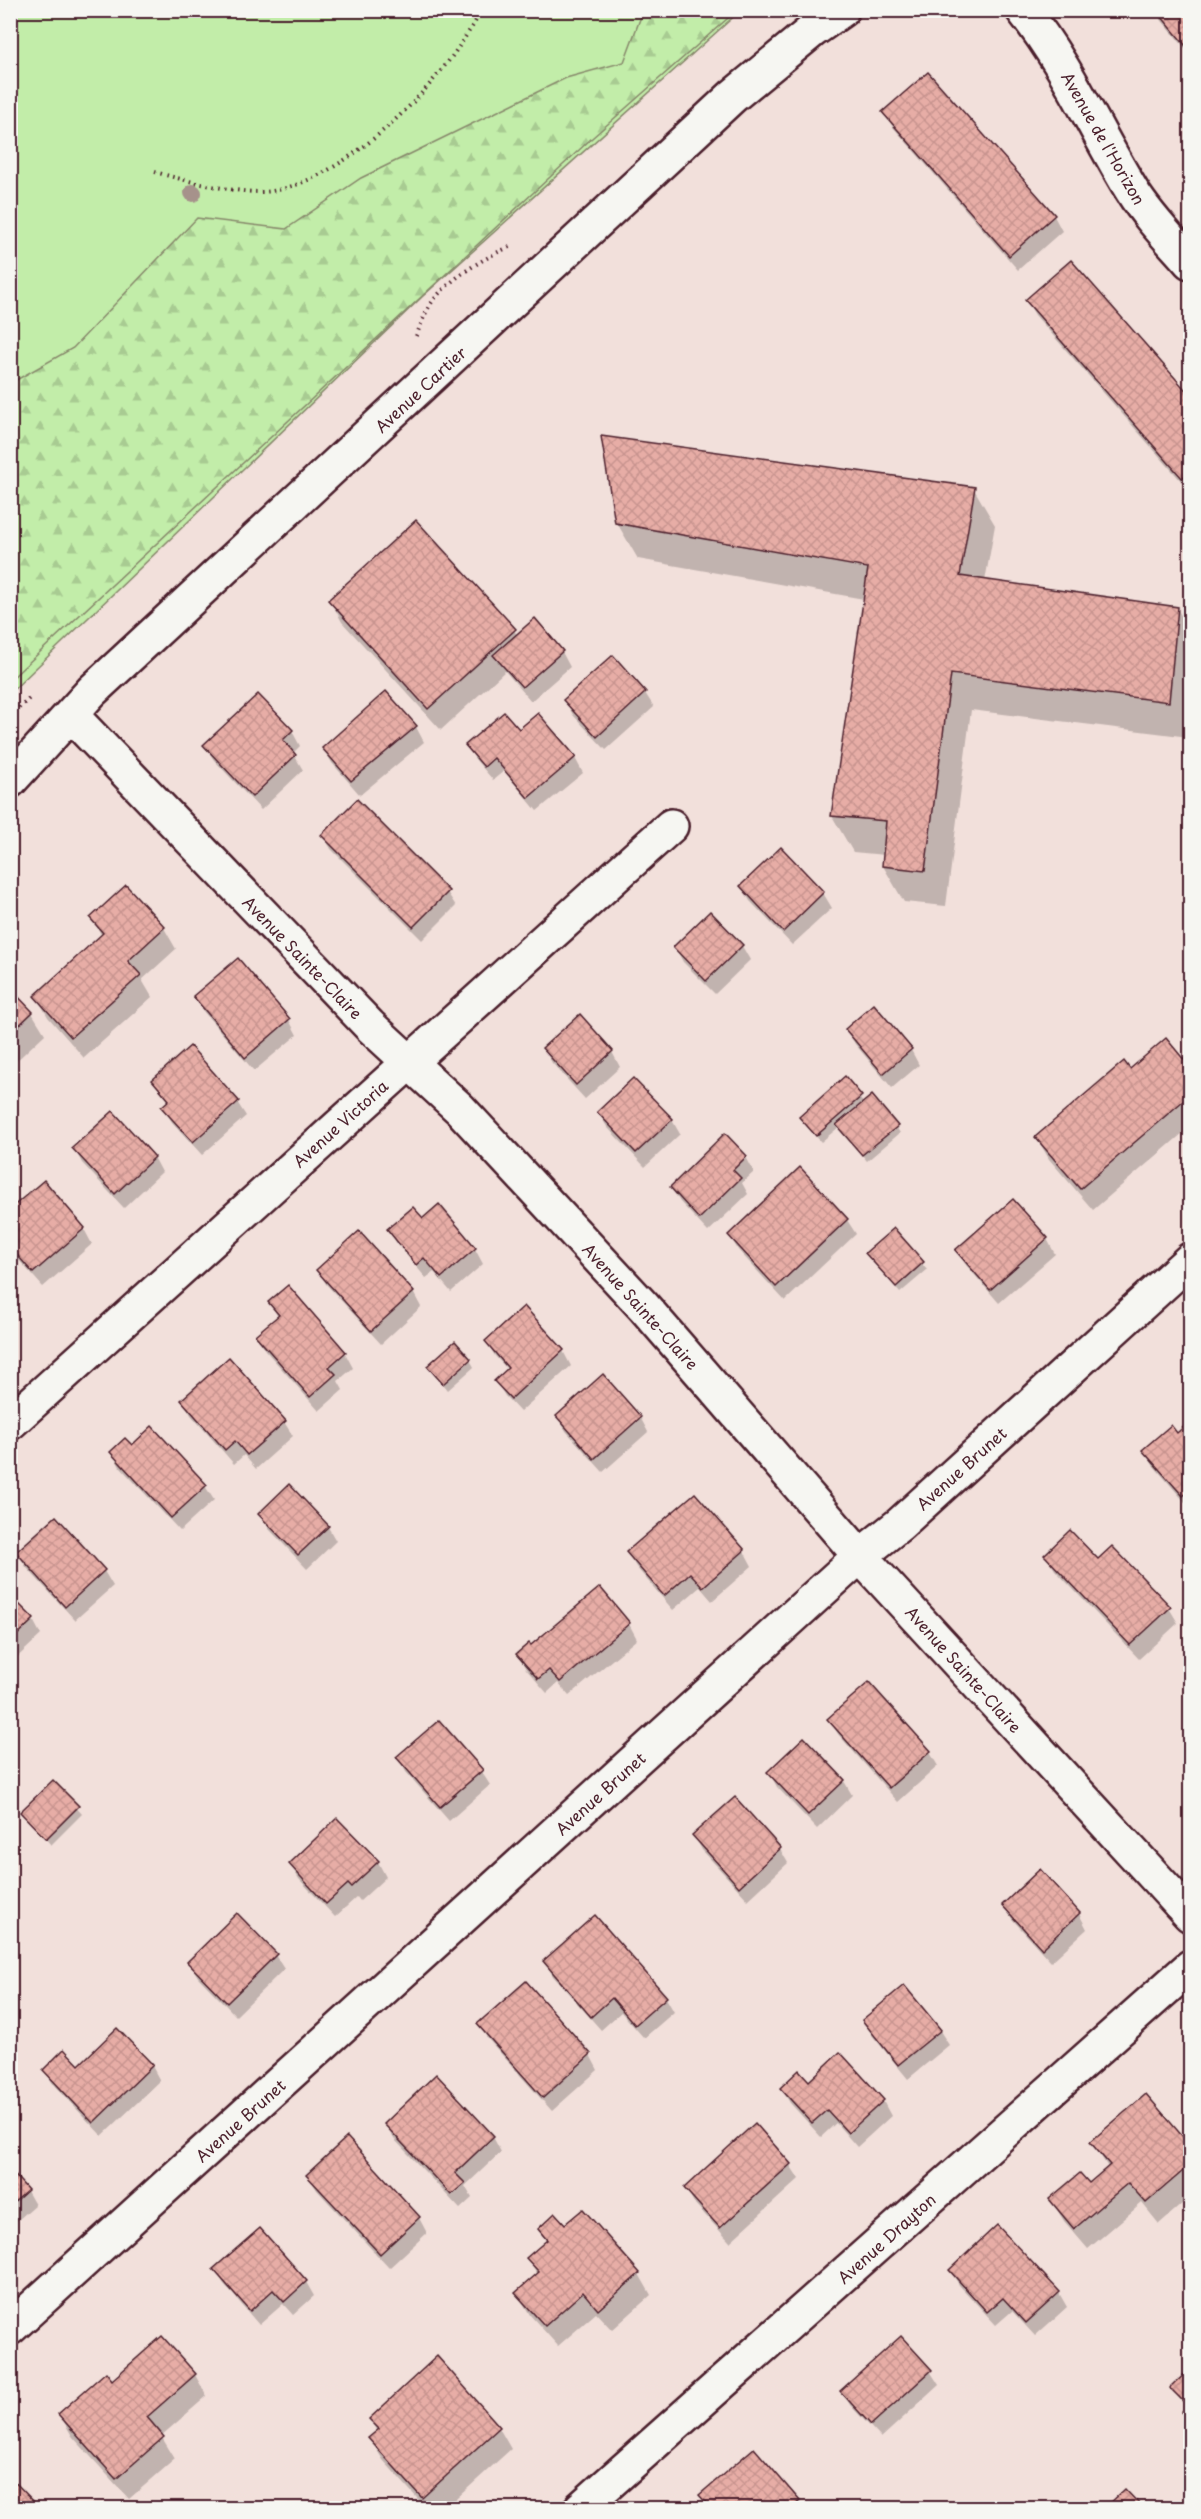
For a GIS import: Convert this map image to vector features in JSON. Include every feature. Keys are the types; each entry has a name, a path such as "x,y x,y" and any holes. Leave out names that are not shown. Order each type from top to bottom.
{"street":[{"name":"Avenue Cartier","path":"10,781 72,716 92,691 733,96 812,31 842,10"},
{"name":"Avenue de l'Horizon","path":"1023,10 1044,36 1072,81 1133,192 1151,218 1191,262"},
{"name":"Avenue Sainte-Claire","path":"72,716 370,1026 460,1109 636,1299 860,1556 1191,1915"},
{"name":"Avenue Victoria","path":"10,1423 671,826"},
{"name":"Avenue Brunet","path":"10,2328 860,1556 900,1524 1191,1260"},
{"name":"Avenue Drayton","path":"581,2508 1191,1967"}],"path":[{"path":"155,172 233,189 270,192 293,186 336,165 372,141 399,116 451,58 480,10"}],"green space":[{"path":"11,11 740,11 423,296 11,692"},
{"path":"643,11 736,11 592,138 11,679 11,383 73,348 197,218 286,229 361,178 566,78 624,62"}],"building":[{"path":"1156,10 1190,10 1190,51"},
{"path":"928,72 1055,215 1009,256 882,112"},
{"path":"1071,260 1190,395 1190,471 1182,478 1025,300"},
{"path":"601,436 975,487 960,576 1178,607 1169,702 951,674 925,871 882,866 886,821 831,816 868,568 615,523"},
{"path":"416,520 516,629 428,709 328,600"},
{"path":"535,618 563,651 522,687 493,655"},
{"path":"613,655 646,692 597,737 563,700"},
{"path":"386,691 417,726 351,781 322,748"},
{"path":"258,694 293,730 283,740 296,755 252,797 203,745"},
{"path":"504,712 519,729 538,713 576,757 528,798 494,758 484,767 465,745"},
{"path":"357,799 449,891 413,927 321,835"},
{"path":"781,847 824,892 783,932 740,886"},
{"path":"126,885 165,927 128,961 141,975 71,1037 34,996 103,933 90,918"},
{"path":"710,911 743,945 706,981 673,947"},
{"path":"238,958 290,1019 245,1058 193,996"},
{"path":"10,988 33,1012 10,1034"},
{"path":"874,1004 912,1049 883,1074 845,1029"},
{"path":"580,1014 613,1051 576,1085 542,1048"},
{"path":"1166,1038 1190,1067 1190,1095 1080,1189 1035,1137 1124,1061 1130,1069"},
{"path":"190,1046 239,1101 193,1142 161,1107 169,1100 152,1080"},
{"path":"845,1076 862,1096 816,1136 799,1117"},
{"path":"633,1078 673,1119 636,1153 597,1112"},
{"path":"872,1095 898,1126 862,1155 836,1125"},
{"path":"113,1111 155,1157 115,1194 72,1148"},
{"path":"725,1133 747,1156 733,1170 741,1178 699,1219 670,1187"},
{"path":"800,1167 848,1219 776,1287 728,1235"},
{"path":"44,1180 85,1228 33,1273 10,1247 10,1209"},
{"path":"1013,1199 1048,1238 990,1290 955,1250"},
{"path":"439,1204 476,1248 441,1278 424,1258 416,1265 387,1229 413,1207 423,1218"},
{"path":"894,1228 924,1262 896,1287 865,1253"},
{"path":"359,1231 414,1292 371,1331 316,1270"},
{"path":"288,1285 346,1352 329,1367 336,1374 310,1397 255,1335 279,1315 268,1302"},
{"path":"524,1306 564,1350 511,1399 494,1381 508,1368 485,1341"},
{"path":"455,1341 471,1359 443,1384 427,1366"},
{"path":"229,1357 286,1421 247,1455 235,1441 225,1450 181,1400"},
{"path":"603,1374 641,1417 594,1459 556,1416"},
{"path":"1190,1421 1190,1490 1183,1496 1142,1450 1171,1425 1177,1433"},
{"path":"152,1426 207,1485 171,1518 110,1452 125,1438 132,1445"},
{"path":"289,1484 329,1526 298,1555 258,1514"},
{"path":"695,1493 745,1550 703,1587 690,1573 664,1596 626,1552"},
{"path":"56,1516 105,1570 65,1607 16,1552"},
{"path":"1070,1530 1098,1559 1112,1546 1171,1607 1130,1645 1044,1555"},
{"path":"600,1587 630,1623 560,1682 549,1670 538,1679 516,1654 529,1643 531,1645"},
{"path":"10,1595 34,1619 10,1642"},
{"path":"869,1682 931,1751 889,1788 827,1719"},
{"path":"439,1720 483,1770 440,1807 396,1757"},
{"path":"804,1737 845,1780 808,1815 767,1772"},
{"path":"53,1780 79,1806 46,1839 20,1812"},
{"path":"735,1797 781,1848 739,1887 692,1835"},
{"path":"337,1818 379,1861 351,1887 348,1884 326,1904 289,1864"},
{"path":"1040,1869 1080,1913 1042,1949 1002,1905"},
{"path":"237,1913 277,1954 227,2003 187,1962"},
{"path":"595,1915 667,1997 635,2025 612,1998 591,2017 543,1961"},
{"path":"526,1981 591,2054 543,2098 477,2024"},
{"path":"904,1985 941,2030 898,2065 862,2020"},
{"path":"117,2028 153,2065 93,2123 43,2070 64,2049 79,2065"},
{"path":"840,2052 884,2100 848,2133 827,2110 812,2123 780,2088 799,2070 809,2081"},
{"path":"436,2074 494,2136 455,2173 465,2183 451,2195 384,2124"},
{"path":"1146,2094 1190,2145 1190,2165 1146,2203 1128,2183 1074,2229 1049,2199 1080,2173 1089,2183 1110,2165 1090,2142"},
{"path":"755,2123 791,2164 720,2228 684,2188"},
{"path":"347,2137 420,2217 380,2254 306,2175"},
{"path":"10,2170 28,2190 10,2206"},
{"path":"583,2209 640,2273 598,2310 583,2292 545,2326 515,2293 539,2272 526,2258 547,2240 538,2229 555,2213 565,2224"},
{"path":"997,2225 1060,2292 1026,2323 1003,2298 987,2312 949,2270"},
{"path":"260,2228 307,2281 284,2302 273,2290 250,2311 213,2269"},
{"path":"162,2336 196,2374 147,2417 164,2437 116,2479 58,2414 106,2372 112,2380"},
{"path":"901,2336 932,2370 871,2425 840,2391"},
{"path":"437,2356 500,2427 422,2498 368,2438 379,2429 369,2419"},
{"path":"1190,2369 1190,2421 1181,2412 1188,2406 1170,2388"},
{"path":"754,2448 800,2501 791,2508 711,2508 699,2495"},
{"path":"10,2477 40,2508 10,2508"},
{"path":"1125,2489 1143,2508 1105,2508"}]}
